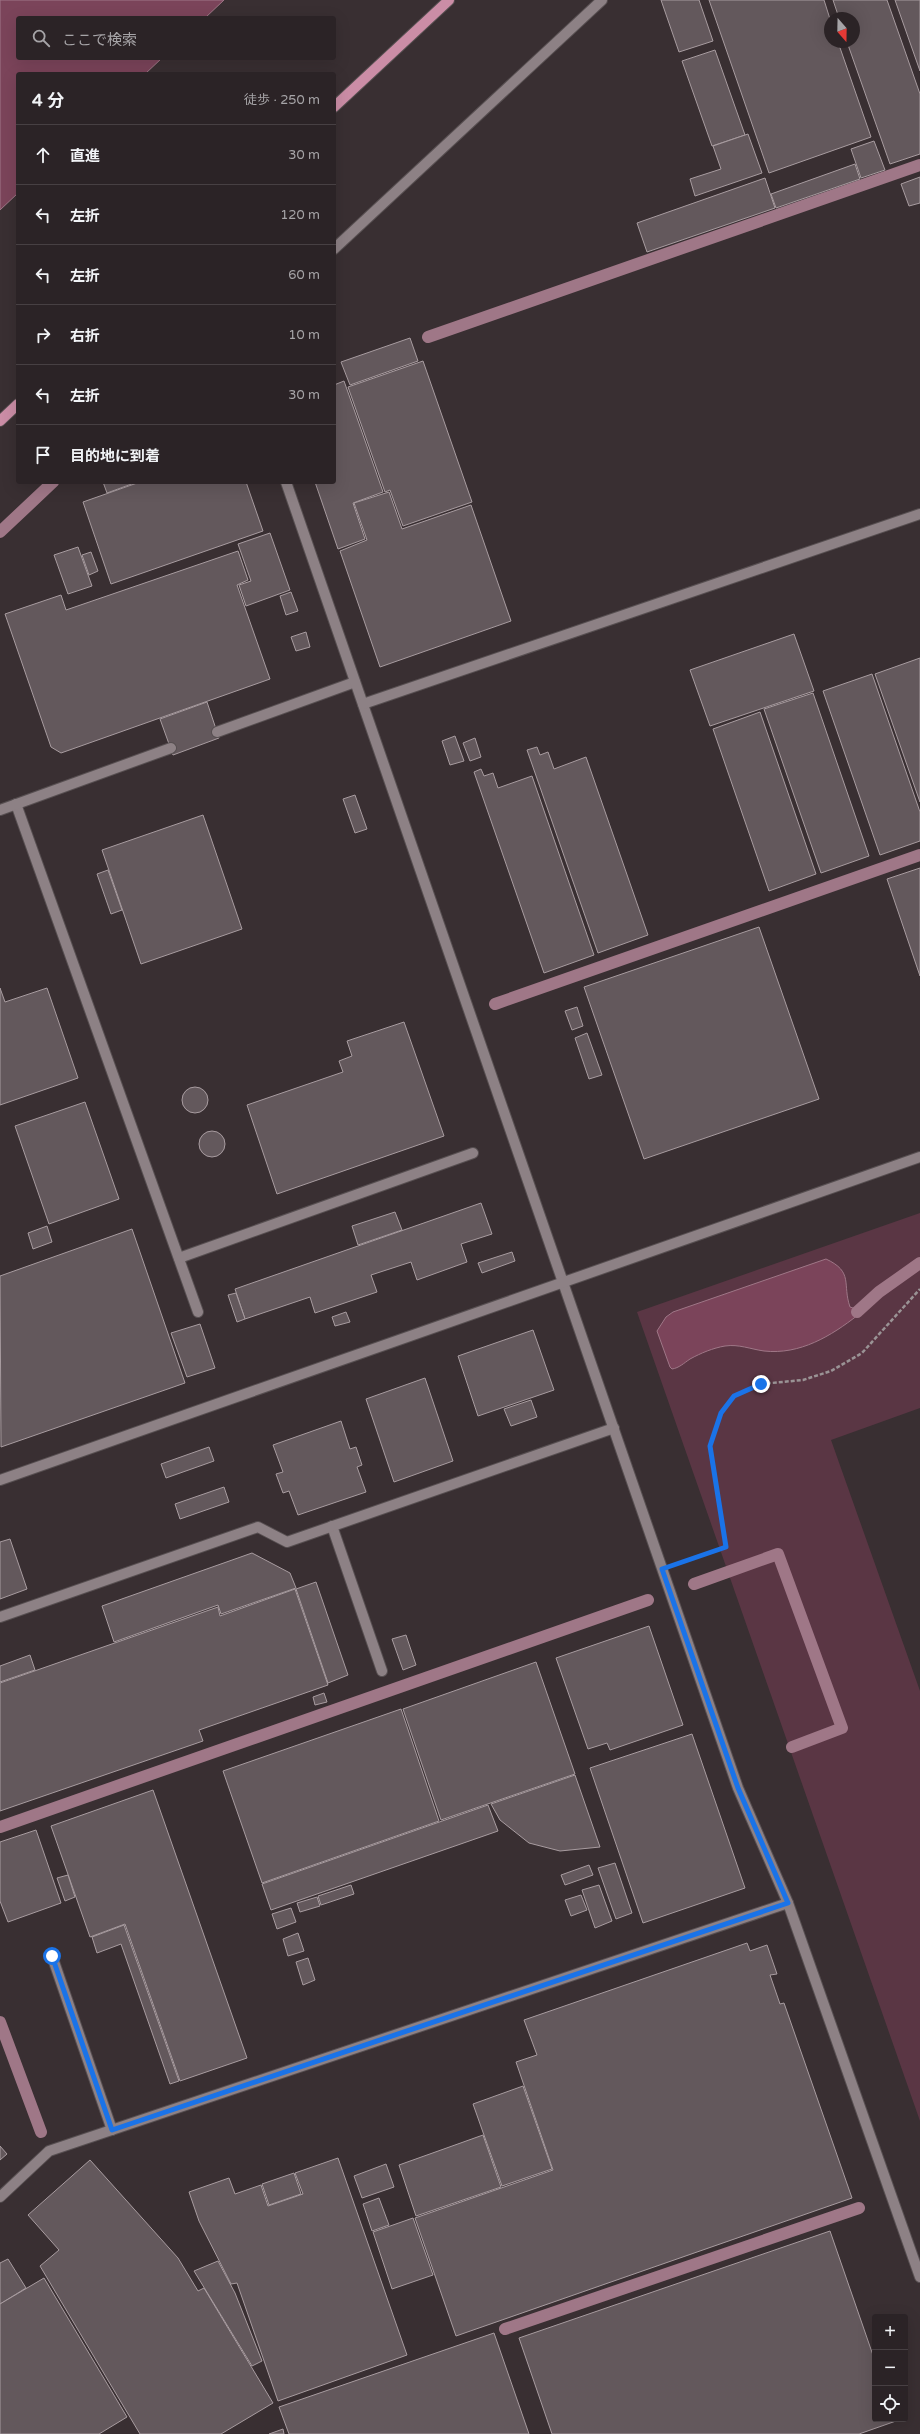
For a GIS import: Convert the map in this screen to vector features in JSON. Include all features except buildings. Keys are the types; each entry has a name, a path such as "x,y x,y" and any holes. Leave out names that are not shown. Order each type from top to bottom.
{"main road":[{"path":"336,105 448,0"},
{"path":"0,421 16,406"}],"street":[{"path":"336,247 602,0"},
{"path":"287,484 738,1788 788,1903 920,2277"},
{"path":"363,704 920,514"},
{"path":"217,732 355,682"},
{"path":"0,810 171,748"},
{"path":"16,804 198,1312"},
{"path":"179,1258 473,1153"},
{"path":"0,1480 920,1157"},
{"path":"0,1617 258,1527 287,1542 614,1428"},
{"path":"332,1526 382,1671"},
{"path":"0,2198 49,2151 788,1903"},
{"path":"52,1956 112,2130"}],"path":[{"path":"662,1569 726,1547 710,1446 721,1413 734,1396 761,1384 803,1380 837,1367 862,1353 920,1289"}],"shaded area":[{"path":"0,0 224,0 207,16 16,16 16,60 160,60 147,72 16,72 16,195 0,210"},
{"path":"920,1213 920,1408 831,1440 920,1691 920,2121 637,1312"},
{"path":"826,1259 840,1269 846,1279 850,1307 856,1309 858,1315 848,1323 826,1337 802,1347 790,1350 764,1351 740,1346 725,1346 703,1353 690,1359 677,1368 672,1369 670,1367 657,1331 666,1317 673,1312"}],"waterway":[{"path":"428,337 920,165"},
{"path":"0,532 51,484"},
{"path":"495,1004 920,855"},
{"path":"857,1312 879,1292 920,1263"},
{"path":"694,1584 778,1554 842,1728 792,1747"},
{"path":"0,1827 648,1600"},
{"path":"0,2022 41,2132"},
{"path":"505,2329 859,2208"}],"route":[{"path":"52,1956 112,2130 788,1903 738,1788 662,1569 726,1547 716,1496 710,1446 714,1430 721,1413 734,1396 761,1384"}]}
